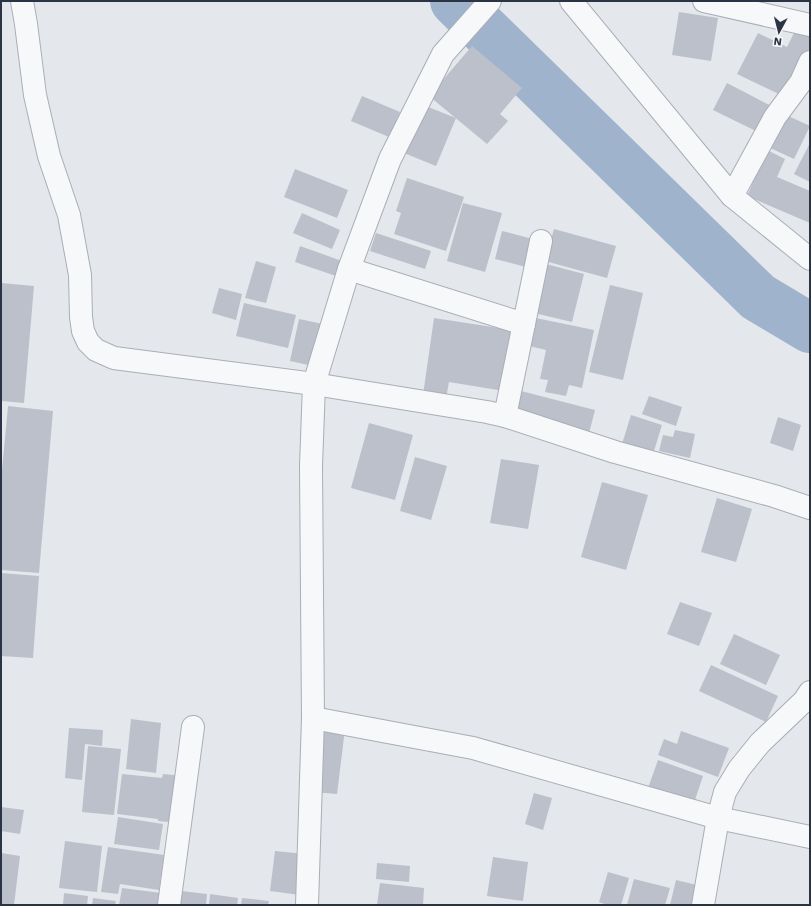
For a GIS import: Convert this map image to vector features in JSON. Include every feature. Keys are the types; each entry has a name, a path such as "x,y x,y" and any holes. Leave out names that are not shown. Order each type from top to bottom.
{"street":[{"path":"22,1 35,95 49,156 69,215 80,275 81,317 83,331 88,342 96,350 114,358 314,384 480,410 505,416 615,452 774,496 810,508"},
{"path":"307,905 313,718 311,466 314,384 349,269 390,159 443,54 490,1"},
{"path":"571,1 732,196 810,259"},
{"path":"704,1 810,26"},
{"path":"732,196 775,117 801,82 810,62"},
{"path":"505,416 541,241"},
{"path":"349,269 524,324"},
{"path":"703,905 718,818 725,792 739,769 760,743 804,701 810,692"},
{"path":"313,718 473,748 718,818 810,837"},
{"path":"169,905 193,727"}],"building":[{"path":"679,12 718,18 711,61 672,55"},
{"path":"796,29 810,35 810,47 785,97 737,74 758,33 787,47"},
{"path":"472,46 522,88 500,114 508,121 487,144 429,96"},
{"path":"727,83 775,108 762,134 713,110"},
{"path":"362,96 400,112 389,137 351,121"},
{"path":"423,105 456,118 436,166 404,153"},
{"path":"784,114 810,126 794,159 768,147"},
{"path":"810,143 810,182 794,174"},
{"path":"767,150 785,159 777,177 810,191 810,223 747,196"},
{"path":"295,169 348,190 337,218 284,197"},
{"path":"407,178 464,197 446,251 394,234 401,213 396,211"},
{"path":"463,203 502,213 485,272 447,261"},
{"path":"302,213 340,230 332,249 293,233"},
{"path":"554,229 616,246 607,278 545,261"},
{"path":"502,231 533,239 526,267 495,259"},
{"path":"376,233 431,251 425,269 370,251"},
{"path":"300,246 342,261 336,276 295,262"},
{"path":"256,261 276,267 266,303 245,298"},
{"path":"546,264 584,274 572,322 534,313"},
{"path":"1,283 34,286 24,403 1,401"},
{"path":"610,285 643,293 623,380 589,372"},
{"path":"219,288 242,294 236,320 212,313"},
{"path":"244,303 296,315 288,348 236,336"},
{"path":"531,317 594,330 582,388 569,385 566,396 545,392 548,380 540,379 546,350 525,345"},
{"path":"434,318 512,330 504,391 449,382 446,398 423,395"},
{"path":"299,319 323,324 313,366 290,361"},
{"path":"517,390 595,410 588,437 511,416"},
{"path":"649,396 682,407 676,426 642,414"},
{"path":"8,406 53,411 39,573 1,570 1,481"},
{"path":"631,415 662,425 653,454 622,444"},
{"path":"778,417 801,425 793,451 770,443"},
{"path":"369,423 413,435 395,500 351,488"},
{"path":"675,430 695,434 690,458 659,451 663,435 673,437"},
{"path":"415,457 447,466 431,520 400,511"},
{"path":"501,459 539,465 528,529 490,523"},
{"path":"602,482 648,495 626,570 581,557"},
{"path":"717,498 752,509 736,562 701,552"},
{"path":"1,573 39,576 33,658 1,656"},
{"path":"680,602 712,613 699,646 667,634"},
{"path":"734,634 780,655 766,685 720,664"},
{"path":"711,665 778,696 766,722 699,691"},
{"path":"131,719 161,723 156,773 126,769"},
{"path":"320,726 345,729 337,794 313,792"},
{"path":"69,728 103,730 102,746 85,744 82,780 65,778"},
{"path":"681,731 729,748 718,777 658,755 664,739 677,744"},
{"path":"88,746 121,749 114,815 82,812"},
{"path":"658,760 703,776 693,806 647,791"},
{"path":"122,774 162,778 163,774 184,776 179,823 117,814"},
{"path":"534,793 552,798 543,830 525,824"},
{"path":"1,807 24,810 20,834 1,831"},
{"path":"118,817 163,824 159,850 114,844"},
{"path":"65,841 102,846 97,892 59,888"},
{"path":"108,847 164,855 159,890 120,884 118,894 101,892"},
{"path":"275,851 305,854 300,895 270,891"},
{"path":"1,853 20,856 14,905 1,905"},
{"path":"493,857 528,862 523,901 487,896"},
{"path":"377,863 410,866 409,882 376,879"},
{"path":"608,872 629,878 621,905 607,905 599,902"},
{"path":"634,879 670,888 665,905 627,905"},
{"path":"676,880 701,886 696,905 670,905"},
{"path":"380,883 424,888 423,905 377,905"},
{"path":"122,888 169,894 167,905 119,905"},
{"path":"173,890 207,894 206,905 171,905"},
{"path":"64,893 88,896 87,905 63,905"},
{"path":"210,894 238,898 237,905 209,905"},
{"path":"93,898 116,901 115,905 92,905"},
{"path":"242,898 269,901 268,905 241,905"}],"waterway":[{"path":"455,1 758,297 810,328"}]}
